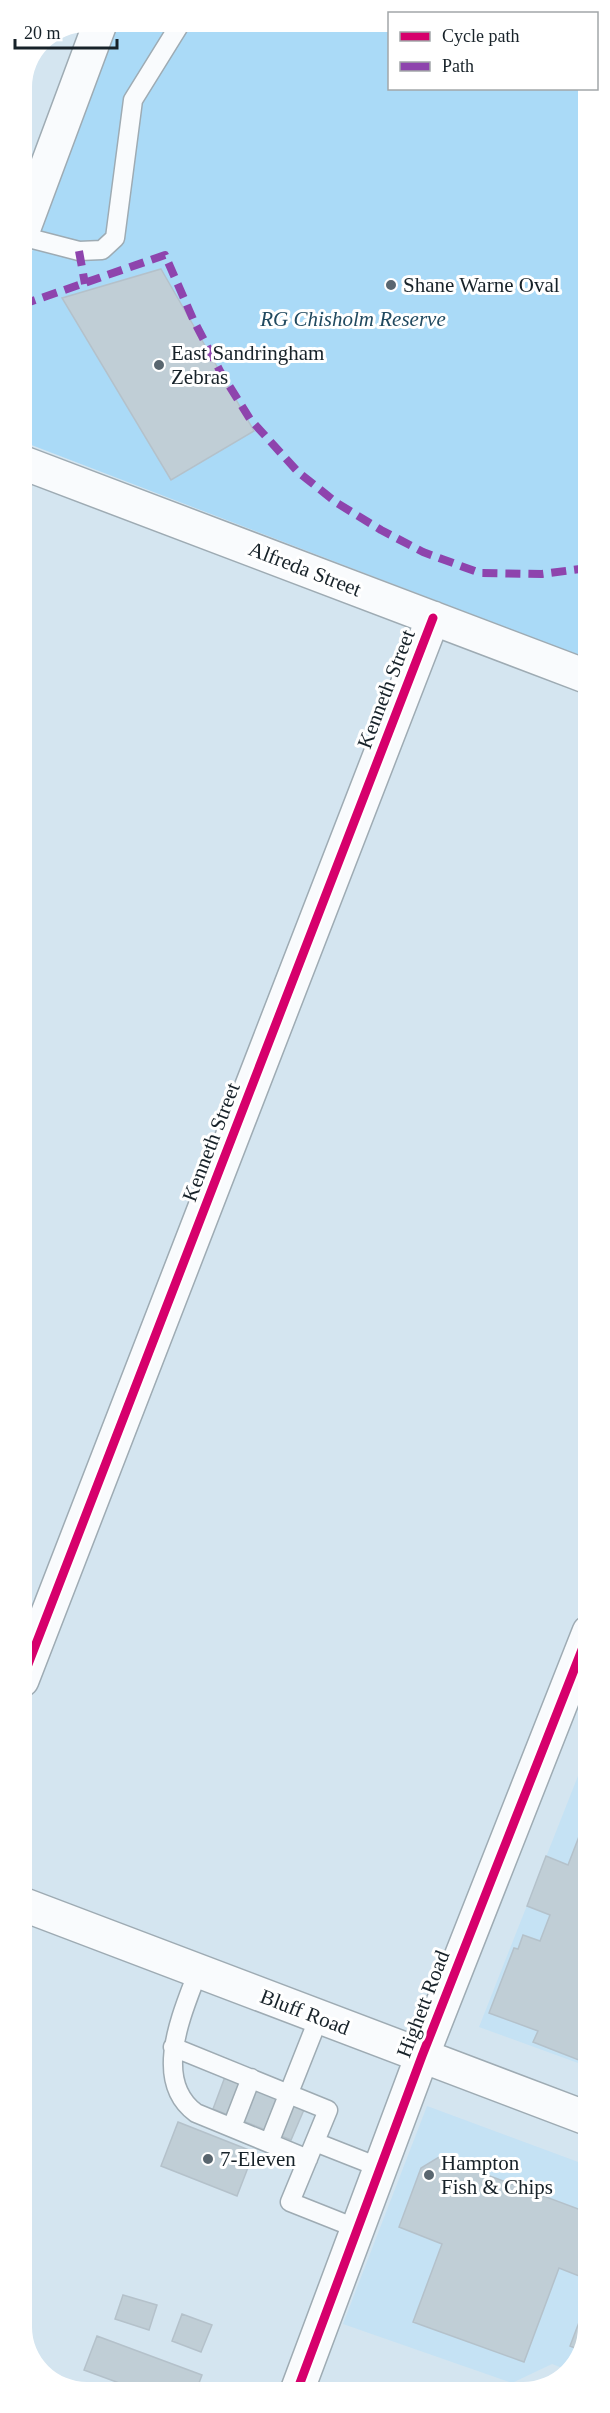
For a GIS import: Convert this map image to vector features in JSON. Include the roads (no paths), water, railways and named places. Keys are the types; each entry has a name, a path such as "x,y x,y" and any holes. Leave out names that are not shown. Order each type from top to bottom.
{"street":[{"path":"32,206 97,32"},
{"name":"Alfreda Street","path":"32,466 579,674"},
{"name":"Kenneth Street","path":"32,1654 433,618"},
{"name":"Highett Road","path":"301,2381 422,2056 579,1657"},
{"name":"Bluff Road","path":"32,1908 579,2115"}],"lane":[{"path":"32,239 78,251 102,250 115,238 132,100 175,32"},
{"path":"198,1971 177,2029 174,2047 173,2069 181,2098 186,2105 196,2112 270,2143 311,2150 381,2168"},
{"path":"270,2143 319,2017"},
{"path":"174,2047 328,2110 290,2202 358,2229"},
{"path":"232,2127 251,2078"}],"place":[{"name":"Shane Warne Oval","path":"391,285"},
{"name":"East Sandringham Zebras","path":"159,365"},
{"name":"7-Eleven","path":"208,2159"},
{"name":"Hampton Fish & Chips","path":"429,2175"}],"park label":[{"name":"RG Chisholm Reserve","path":"353,319"}]}
